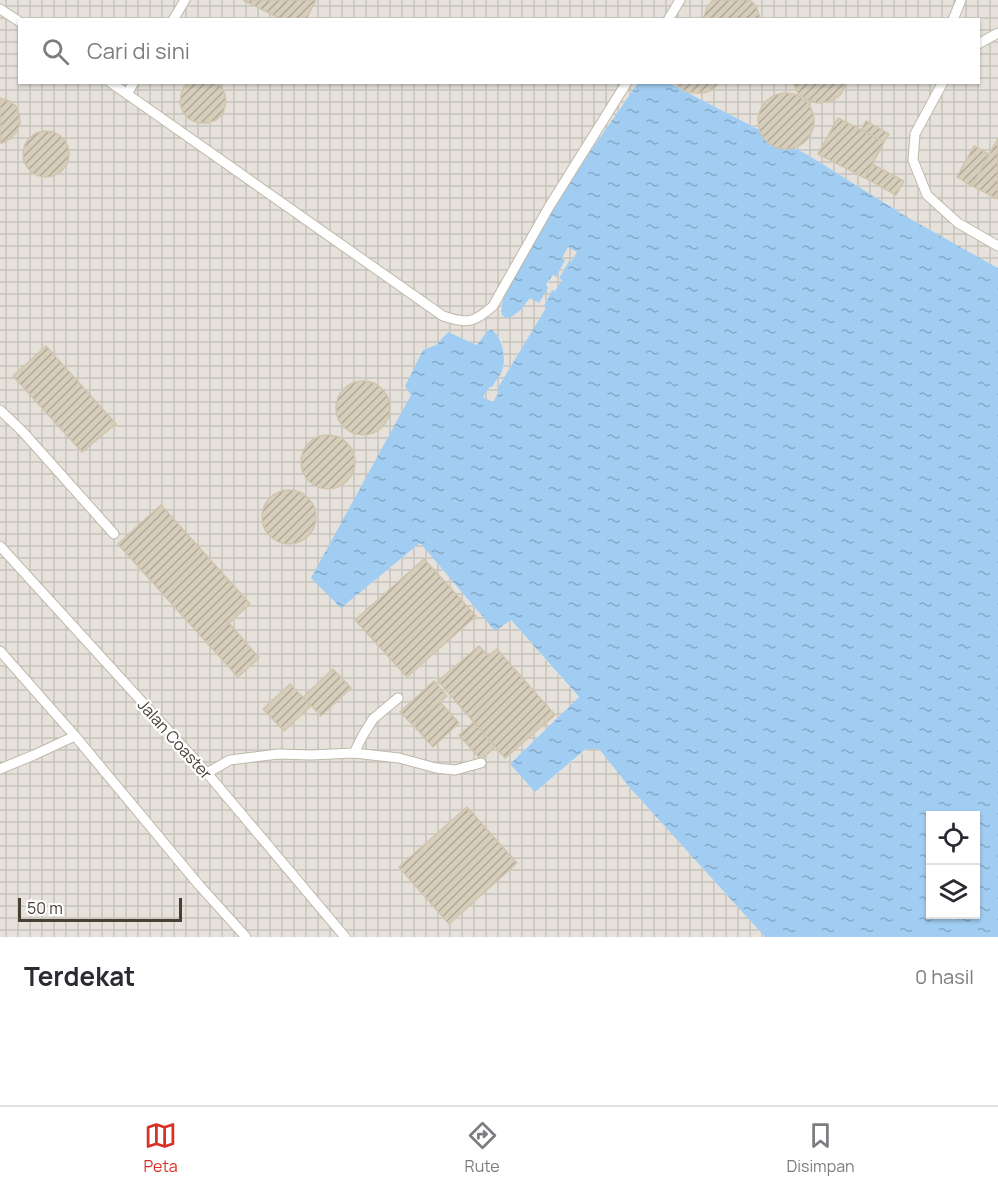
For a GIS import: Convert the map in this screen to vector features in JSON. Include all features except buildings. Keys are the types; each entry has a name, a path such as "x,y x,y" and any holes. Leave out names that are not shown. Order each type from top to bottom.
{"lane":[{"path":"174,18 185,0"},
{"path":"669,18 680,0"},
{"path":"954,18 961,0"},
{"path":"0,9 18,21"},
{"path":"980,43 998,33"},
{"path":"113,84 443,316 468,321 482,316 493,306 549,207 626,84"},
{"path":"127,94 133,84"},
{"path":"942,84 915,134 913,160 927,195 958,223 998,246"},
{"path":"0,410 23,432 114,534"},
{"name":"Jalan Coaster","path":"0,546 207,773 345,937"},
{"path":"0,651 75,735 199,885 246,937"},
{"path":"354,753 373,719 398,698"},
{"path":"0,769 75,735"},
{"path":"207,773 230,760 278,754 354,753 399,758 436,768 455,770 481,763"}],"shaded area":[{"path":"0,0 998,0 998,268 907,217 808,155 671,84 980,84 980,18 18,18 18,84 637,84 560,195 502,312 515,315 530,298 546,286 564,260 562,258 568,247 578,252 571,262 568,262 559,278 562,280 544,304 547,307 497,389 499,392 493,403 483,397 503,369 504,360 501,339 489,329 477,345 448,332 436,345 423,350 406,385 412,395 370,472 342,607 420,543 495,630 511,620 579,698 510,764 535,792 587,749 599,749 630,788 765,937 0,937"}],"water":[{"path":"637,84 671,84 808,155 907,217 998,268 998,937 765,937 630,788 599,749 586,749 535,792 510,764 579,697 511,620 495,631 420,543 341,608 311,578 411,395 405,386 423,350 436,345 448,332 477,345 489,329 493,331 500,340 504,360 500,375 483,397 493,402 499,392 497,389 546,308 544,305 552,290 555,291 562,280 559,278 577,252 568,247 562,258 565,260 556,277 553,275 546,285 548,288 539,303 530,298 517,313 506,318 502,315 505,295 562,194"}]}
